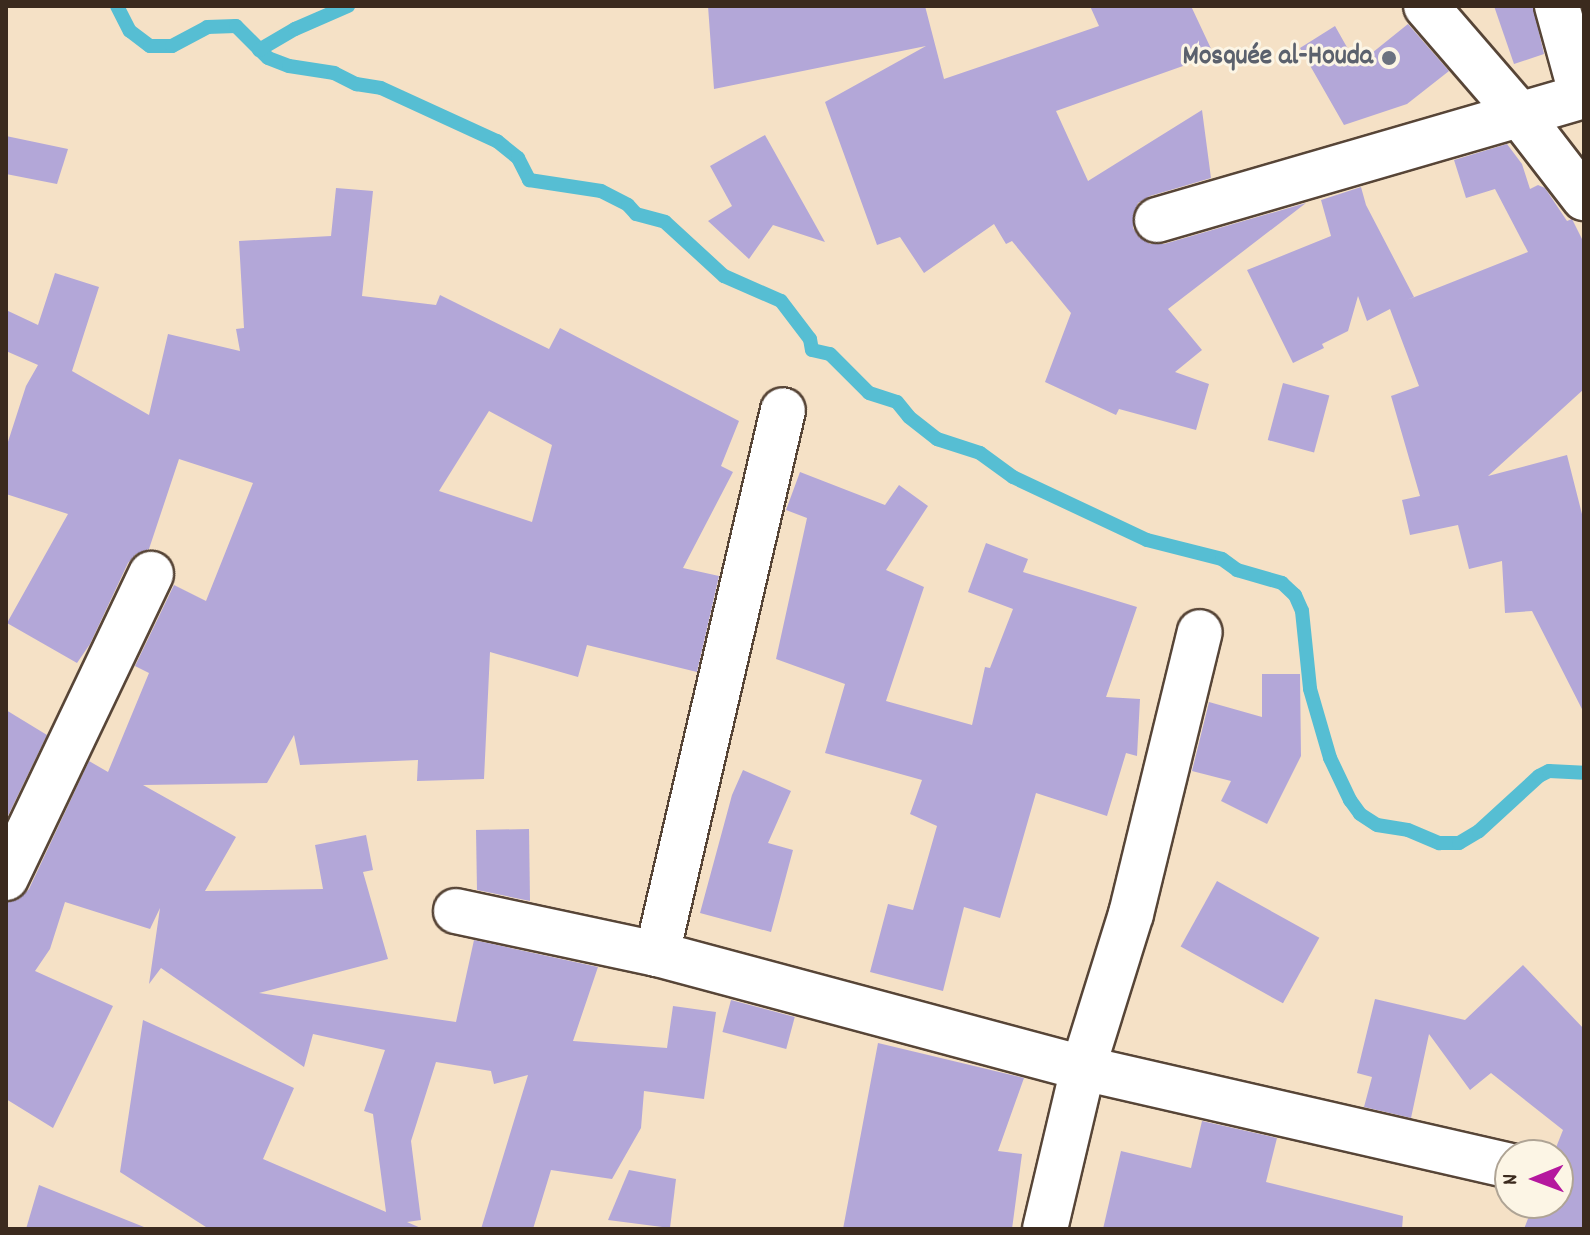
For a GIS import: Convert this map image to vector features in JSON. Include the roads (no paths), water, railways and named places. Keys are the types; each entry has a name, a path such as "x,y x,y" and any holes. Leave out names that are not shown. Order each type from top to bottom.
{"street":[{"path":"1426,6 1520,115 1584,198"},
{"path":"1157,220 1583,96 1557,6"},
{"path":"657,954 783,410"},
{"path":"6,878 151,574"},
{"path":"1045,1229 1083,1068 1131,914 1200,632"},
{"path":"456,911 657,954 1083,1068 1494,1162"}],"waterway":[{"path":"117,6 130,31 150,46 172,46 207,27 236,26 268,58 289,66 334,73 356,84 381,88 497,141 518,158 529,180 601,191 628,205 636,214 665,222 724,276 781,301 810,339 812,350 830,354 869,393 897,402 909,417 937,439 980,453 1013,477 1147,540 1222,559 1237,570 1282,583 1295,595 1302,611 1310,689 1330,758 1350,800 1360,814 1377,825 1408,830 1439,843 1459,843 1479,831 1539,776 1549,771 1584,773"},
{"path":"259,50 295,29 348,6"}],"place":[{"name":"Mosquée al-Houda","path":"1389,58"}]}
